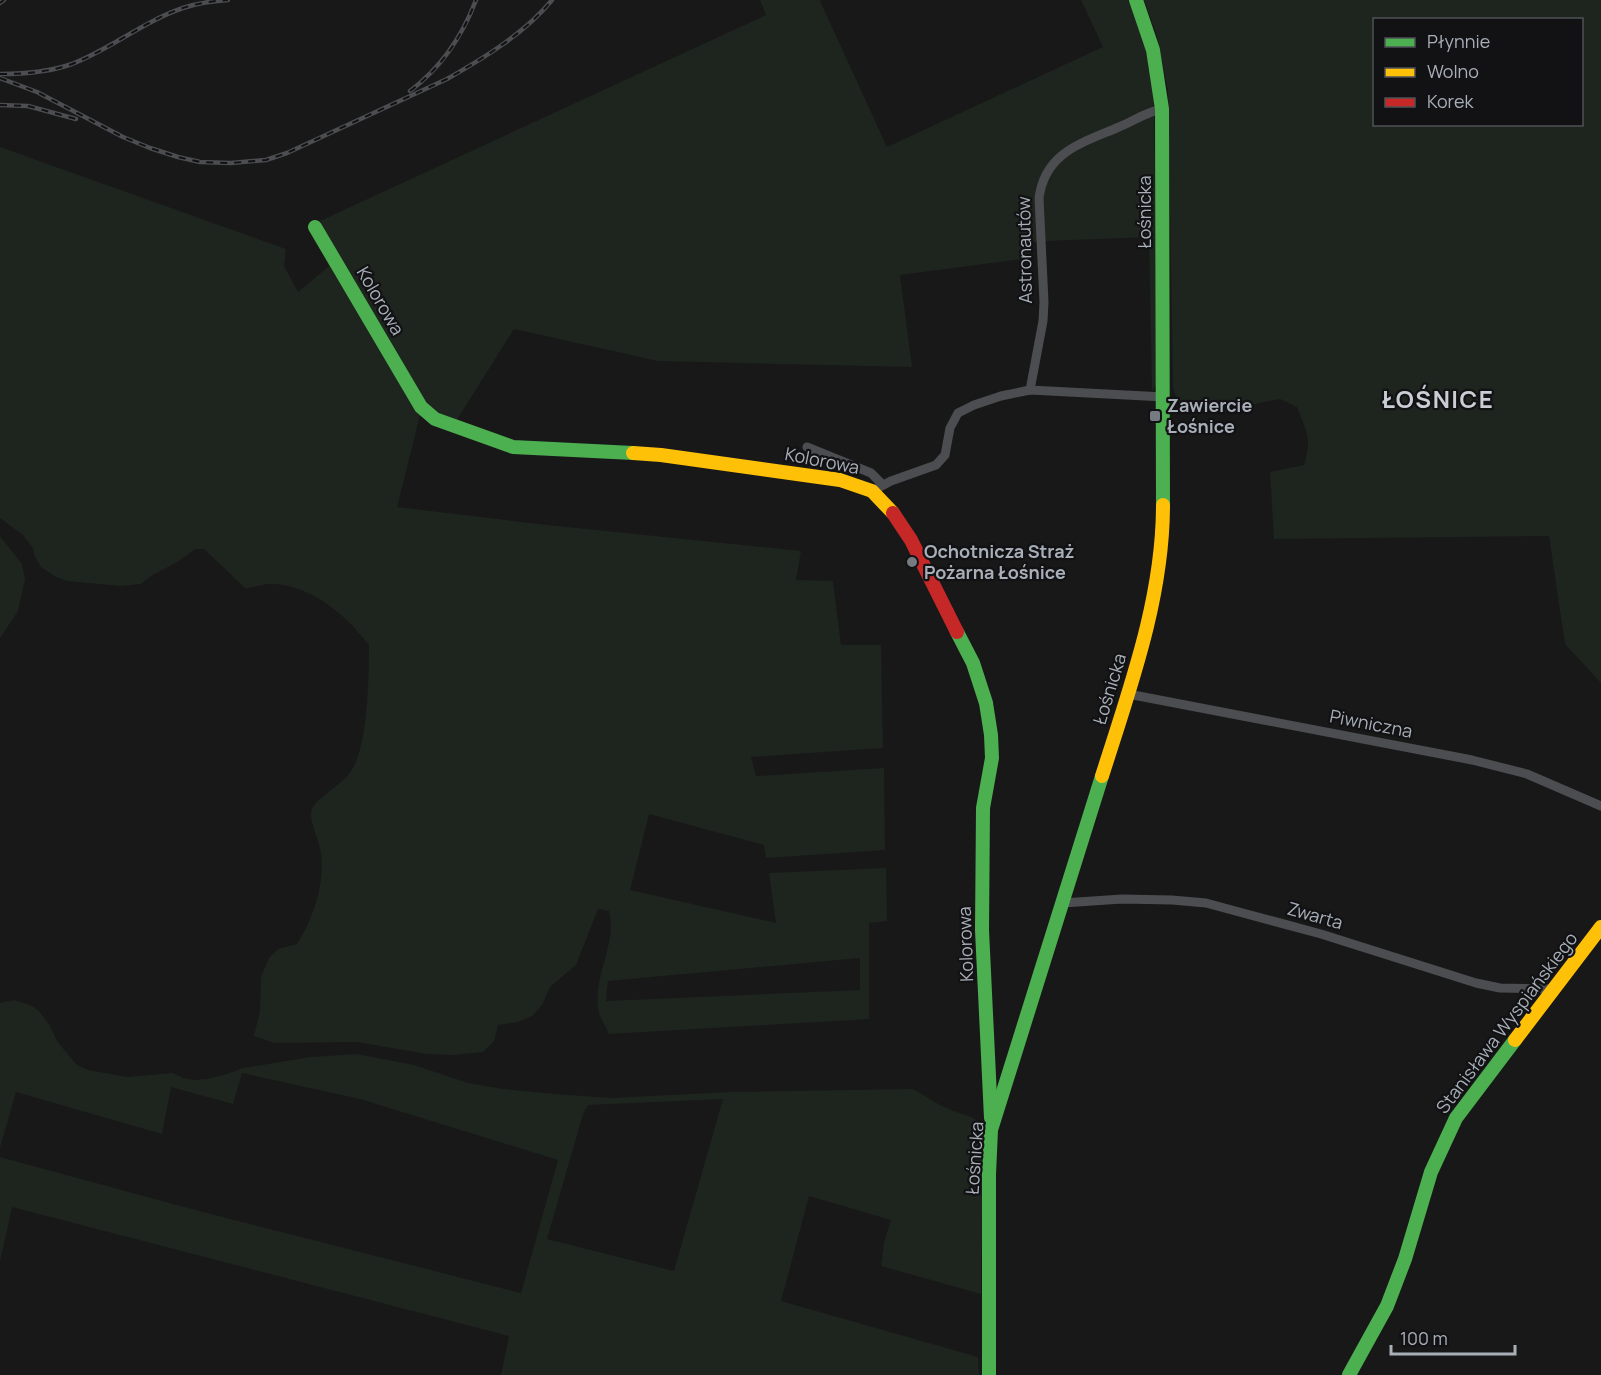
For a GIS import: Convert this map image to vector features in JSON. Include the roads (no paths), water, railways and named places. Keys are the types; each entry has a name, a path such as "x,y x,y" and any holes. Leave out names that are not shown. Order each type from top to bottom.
{"street":[{"name":"Łośnicka","path":"989,1375 991,1130 1146,633 1159,558 1163,517 1164,397 1162,109 1154,50 1136,0"},
{"name":"Astronautów","path":"1030,390 1044,302 1039,198 1041,183 1047,171 1073,146 1120,127 1141,115 1162,109"},
{"name":"Kolorowa","path":"315,227 421,407 435,419 513,447 661,455 817,476 877,488 911,540 973,663 986,703 992,758 983,808 982,930 991,1130"},
{"path":"807,447 871,473 877,488 940,462 946,451 953,420 963,409 1001,396 1030,390 1164,397"},
{"name":"Piwniczna","path":"1128,694 1472,760 1527,774 1601,806"},
{"name":"Zwarta","path":"1063,903 1122,899 1206,903 1321,934 1476,983 1500,988 1555,989"},
{"name":"Stanisława Wyspiańskiego","path":"1349,1375 1387,1306 1405,1258 1431,1172 1456,1118 1601,927"}],"railway":[{"path":"0,3 4,0"},
{"path":"0,74 37,72 72,64 141,27 183,8 228,0"},
{"path":"410,91 432,72 450,50 476,0"},
{"path":"0,78 37,92 123,137 178,157 200,162 231,163 266,160 287,153 447,79 517,34 552,0"},
{"path":"0,105 28,106 76,119"}],"place":[{"name":"Zawiercie Łośnice","path":"1155,416"},
{"name":"Ochotnicza Straż Pożarna Łośnice","path":"912,562"}],"district":[{"name":"ŁOŚNICE","path":"1438,400"}]}
